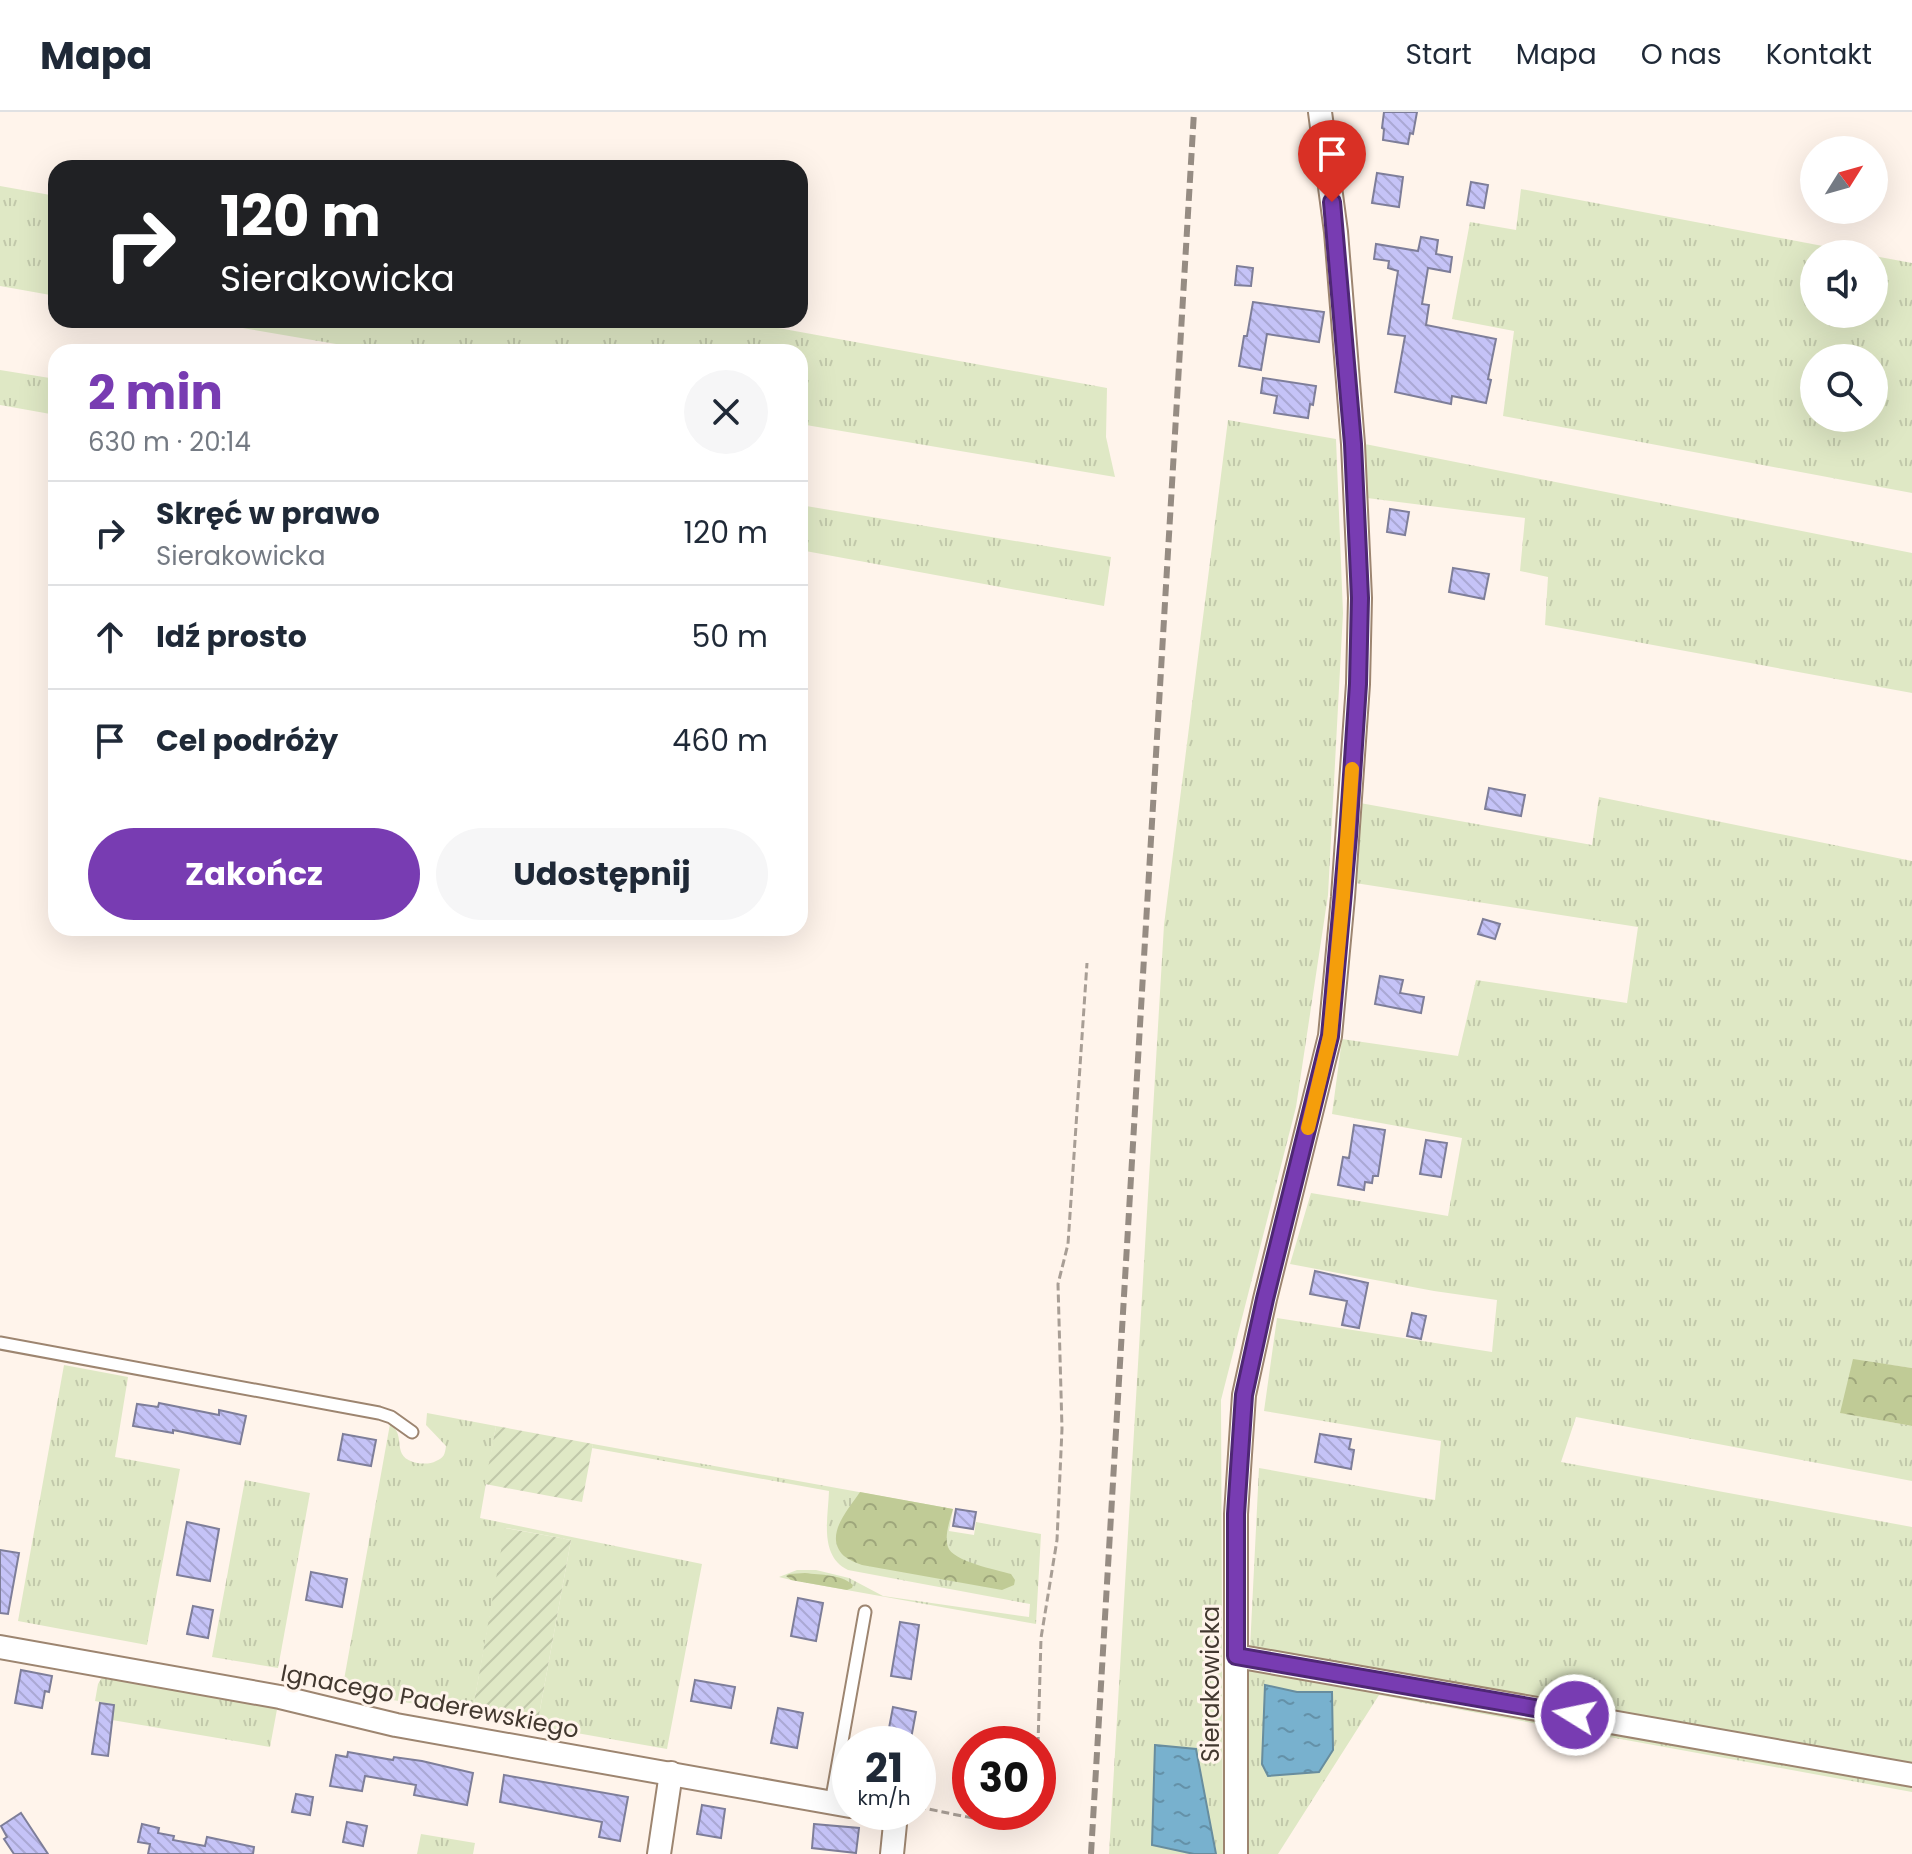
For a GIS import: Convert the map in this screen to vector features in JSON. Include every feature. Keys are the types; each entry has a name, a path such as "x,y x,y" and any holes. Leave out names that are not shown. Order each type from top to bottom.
{"street":[{"name":"Sierakowicka","path":"1236,1854 1236,1514 1244,1395 1330,1036 1358,684 1360,598 1353,444 1336,232 1320,112"},
{"name":"Ignacego Paderewskiego","path":"0,1647 280,1697 396,1725 832,1802"},
{"path":"1236,1656 1912,1775"},
{"path":"659,1854 671,1773"},
{"path":"889,1830 892,1854"}],"lane":[{"path":"0,1343 379,1413 391,1417 412,1432"},
{"path":"851,1726 865,1612"}],"path":[{"path":"1039,1726 1041,1638 1057,1540 1062,1445 1058,1284 1068,1244 1087,963"}],"green space":[{"path":"0,186 48,195 48,295 0,286"},
{"path":"1521,189 1800,242 1800,328 1888,328 1888,259 1912,263 1912,493 1503,416 1514,331 1452,319 1470,222 1516,230"},
{"path":"243,328 779,328 1107,388 1106,437 1115,477 808,425 808,344 336,344"},
{"path":"0,370 48,378 48,414 0,405"},
{"path":"1228,420 1336,439 1343,613 1328,895 1296,1107 1221,1400 1223,1854 1109,1854 1164,925"},
{"path":"1365,444 1912,553 1912,693 1545,625 1548,577 1520,571 1525,518 1367,498"},
{"path":"808,506 1111,557 1104,606 808,551"},
{"path":"1599,797 1912,861 1912,1368 1854,1360 1841,1413 1912,1426 1912,1481 1576,1417 1561,1462 1912,1527 1912,1792 1379,1695 1278,1854 1249,1854 1249,1669 1259,1468 1435,1500 1441,1441 1264,1411 1277,1318 1492,1352 1497,1300 1290,1264 1311,1193 1448,1216 1462,1138 1332,1114 1342,1039 1458,1056 1476,980 1627,1003 1638,927 1355,883 1360,803 1592,845"},
{"path":"1853,1359 1912,1368 1912,1426 1840,1413"},
{"path":"64,1365 128,1377 115,1457 180,1469 147,1645 18,1621"},
{"path":"427,1413 496,1426 480,1518 702,1564 667,1749 537,1726 571,1540 506,1528 472,1714 342,1691 390,1424 398,1434 404,1456 417,1463 432,1463 442,1457 446,1446 426,1425"},
{"path":"496,1426 593,1444 582,1502 485,1484"},
{"path":"593,1444 953,1509 949,1531 974,1535 976,1522 1041,1534 1036,1624 779,1577 797,1570 816,1570 849,1578 883,1596 1029,1617 1030,1604 848,1570 839,1564 829,1546 829,1491 592,1448"},
{"path":"245,1480 310,1493 278,1668 212,1657"},
{"path":"860,1492 953,1509 947,1538 951,1552 976,1564 1011,1574 1014,1585 1002,1590 862,1565 848,1559 838,1548 837,1532 844,1515"},
{"path":"505,1528 571,1540 537,1726 472,1714"},
{"path":"805,1573 837,1577 853,1585 847,1590 791,1580 786,1576"},
{"path":"106,1671 278,1704 270,1747 112,1720 114,1705 95,1701 98,1684"},
{"path":"421,1834 475,1843 473,1854 417,1854"}],"water":[{"path":"1265,1685 1297,1692 1332,1692 1333,1750 1319,1772 1268,1776 1262,1764"},
{"path":"1155,1745 1196,1749 1216,1854 1194,1854 1152,1845"}],"building":[{"path":"1384,112 1417,112 1408,144 1383,140"},
{"path":"1377,173 1403,177 1399,207 1372,203"},
{"path":"1471,182 1488,185 1484,208 1467,205"},
{"path":"1421,237 1438,240 1436,254 1452,257 1450,272 1428,268 1422,304 1429,305 1426,325 1496,339 1486,403 1452,396 1451,404 1395,392 1405,336 1388,334 1398,271 1388,268 1389,261 1374,259 1376,244 1418,251"},
{"path":"1237,266 1253,268 1251,286 1235,285"},
{"path":"1253,302 1324,312 1319,342 1267,334 1261,370 1239,366"},
{"path":"1263,378 1316,386 1308,418 1274,413 1277,396 1261,393"},
{"path":"1390,509 1409,512 1405,535 1387,532"},
{"path":"1453,568 1489,574 1484,599 1449,592"},
{"path":"1489,788 1525,795 1521,816 1485,809"},
{"path":"1483,919 1500,924 1495,939 1478,934"},
{"path":"1380,976 1403,980 1400,993 1424,997 1421,1013 1375,1004"},
{"path":"1354,1125 1385,1130 1378,1176 1373,1176 1372,1183 1365,1182 1364,1190 1338,1185 1343,1157 1349,1158"},
{"path":"1426,1140 1447,1143 1441,1177 1420,1174"},
{"path":"1315,1271 1368,1283 1359,1328 1342,1325 1347,1301 1310,1294"},
{"path":"1412,1313 1426,1316 1421,1339 1407,1336"},
{"path":"159,1403 219,1415 219,1410 246,1416 240,1444 173,1430 173,1433 133,1426 137,1404 158,1407"},
{"path":"343,1434 376,1440 371,1466 338,1460"},
{"path":"1320,1434 1351,1439 1349,1449 1354,1450 1351,1469 1315,1462"},
{"path":"956,1509 976,1512 973,1529 953,1526"},
{"path":"187,1522 219,1529 210,1581 177,1575"},
{"path":"0,1550 19,1553 8,1614 0,1613"},
{"path":"311,1572 347,1579 342,1607 306,1600"},
{"path":"798,1598 823,1603 816,1641 791,1636"},
{"path":"193,1606 213,1610 208,1638 187,1634"},
{"path":"900,1622 919,1625 911,1679 891,1676"},
{"path":"21,1670 52,1676 42,1708 15,1703"},
{"path":"695,1680 735,1687 731,1708 691,1701"},
{"path":"100,1703 114,1705 108,1756 92,1754"},
{"path":"893,1707 916,1712 913,1726 889,1726"},
{"path":"778,1708 803,1713 797,1748 771,1743"},
{"path":"348,1752 393,1760 394,1757 422,1761 473,1773 467,1805 414,1795 416,1785 365,1776 362,1791 330,1786 336,1755 347,1757"},
{"path":"504,1775 628,1797 620,1841 599,1837 602,1822 500,1802"},
{"path":"296,1794 313,1797 310,1815 292,1812"},
{"path":"702,1805 725,1809 721,1838 697,1834"},
{"path":"21,1813 48,1854 14,1854 4,1839 7,1837 1,1826"},
{"path":"347,1822 367,1826 363,1846 343,1842"},
{"path":"142,1824 159,1828 158,1833 174,1836 173,1840 205,1846 207,1837 254,1847 253,1854 148,1854 150,1844 138,1842"},
{"path":"814,1824 832,1826 832,1830 859,1830 856,1853 812,1848"}],"railway":[{"path":"1091,1854 1194,112"}],"slow traffic":[{"path":"1308,1128 1330,1036 1352,769"}],"route":[{"path":"1332,202 1353,444 1360,598 1348,836 1330,1036 1244,1395 1236,1514 1236,1656 1575,1715"}]}
